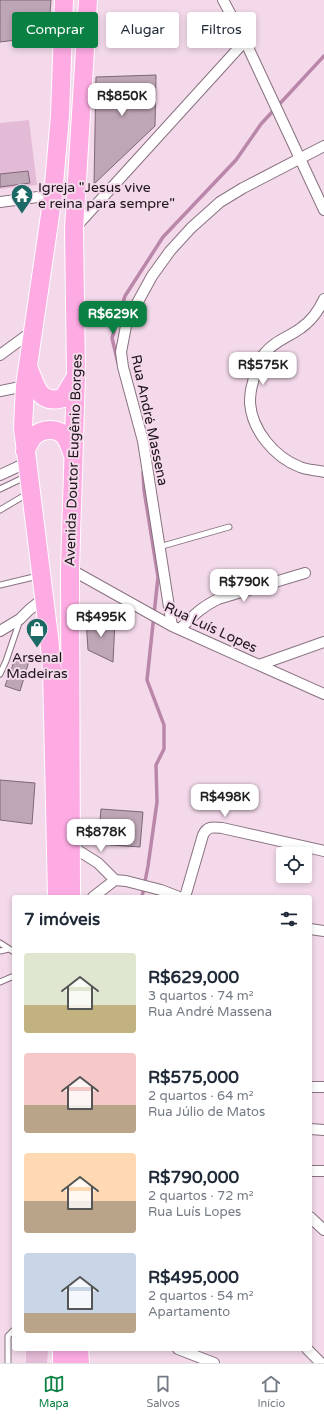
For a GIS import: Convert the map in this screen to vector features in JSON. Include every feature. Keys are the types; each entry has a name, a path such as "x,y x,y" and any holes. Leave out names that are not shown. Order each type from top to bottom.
{"highway":[{"path":"57,895 52,669 23,428 25,386 53,195 60,116 64,0"},
{"name":"Avenida Doutor Eugênio Borges","path":"71,895 70,569 76,375 74,229 88,0"},
{"path":"28,368 39,393 45,398 54,400 63,398 76,375"},
{"path":"27,471 33,437 40,432 47,430 57,430 63,434 74,458"},
{"path":"62,1351 62,1363"},
{"path":"79,1351 80,1363"}],"street":[{"path":"223,0 230,12"},
{"path":"74,229 240,48"},
{"path":"249,48 324,210"},
{"name":"Rua André Massena","path":"176,628 159,548 143,441 123,367 121,352 126,326 152,276 170,251 191,228 220,202 299,158 324,146"},
{"path":"0,202 53,195"},
{"path":"324,299 319,309 302,327 277,342 263,355 256,372 250,402 252,415 270,447 282,457 300,467 324,472"},
{"path":"0,355 34,330"},
{"path":"0,391 25,386"},
{"path":"0,475 27,471"},
{"name":"Rua Luís Lopes","path":"70,569 176,628 259,665 324,642"},
{"path":"176,628 205,605 218,599 305,573"},
{"path":"0,631 20,619 44,598"},
{"path":"259,665 324,694"},
{"path":"186,895 203,835 205,830 209,828 222,828 324,851"},
{"path":"71,846 98,863 115,880 149,887 172,895"},
{"path":"96,895 115,880"},
{"path":"312,929 324,931"},
{"path":"312,1087 324,1087"},
{"path":"312,1129 324,1130"},
{"path":"312,1171 324,1171"},
{"path":"312,1219 324,1230"},
{"path":"183,1351 214,1363"},
{"path":"309,1351 321,1363"}],"lane":[{"path":"0,489 27,471"},
{"path":"0,510 27,471"},
{"path":"159,548 230,527"},
{"path":"0,585 41,575"},
{"path":"0,674 20,619"},
{"path":"0,943 12,951"},
{"path":"0,951 9,949"},
{"path":"0,982 12,977"},
{"path":"8,1363 8,1336 12,1332"}],"shaded area":[{"path":"29,120 37,185 0,189 0,123"},
{"path":"26,1351 48,1351 47,1363 26,1363"}],"building":[{"path":"0,0 51,0 50,12 12,12 12,40 0,42"},
{"path":"156,75 155,126 94,184 96,77"},
{"path":"28,171 30,183 0,187 0,174"},
{"path":"86,619 115,621 113,662 88,650"},
{"path":"15,659 29,661 20,691 5,686"},
{"path":"0,780 35,783 32,824 0,820"},
{"path":"101,809 143,812 140,847 98,844"}],"waterway":[{"path":"118,363 112,338 125,296 163,237 236,160 261,124 324,56"},
{"path":"142,895 157,802 156,765 164,749 164,725 147,680 158,577 144,490 143,472"}],"place":[{"name":"Igreja \"Jesus vive e reina para sempre\"","path":"22,214"},
{"name":"Arsenal Madeiras","path":"37,648"}]}
